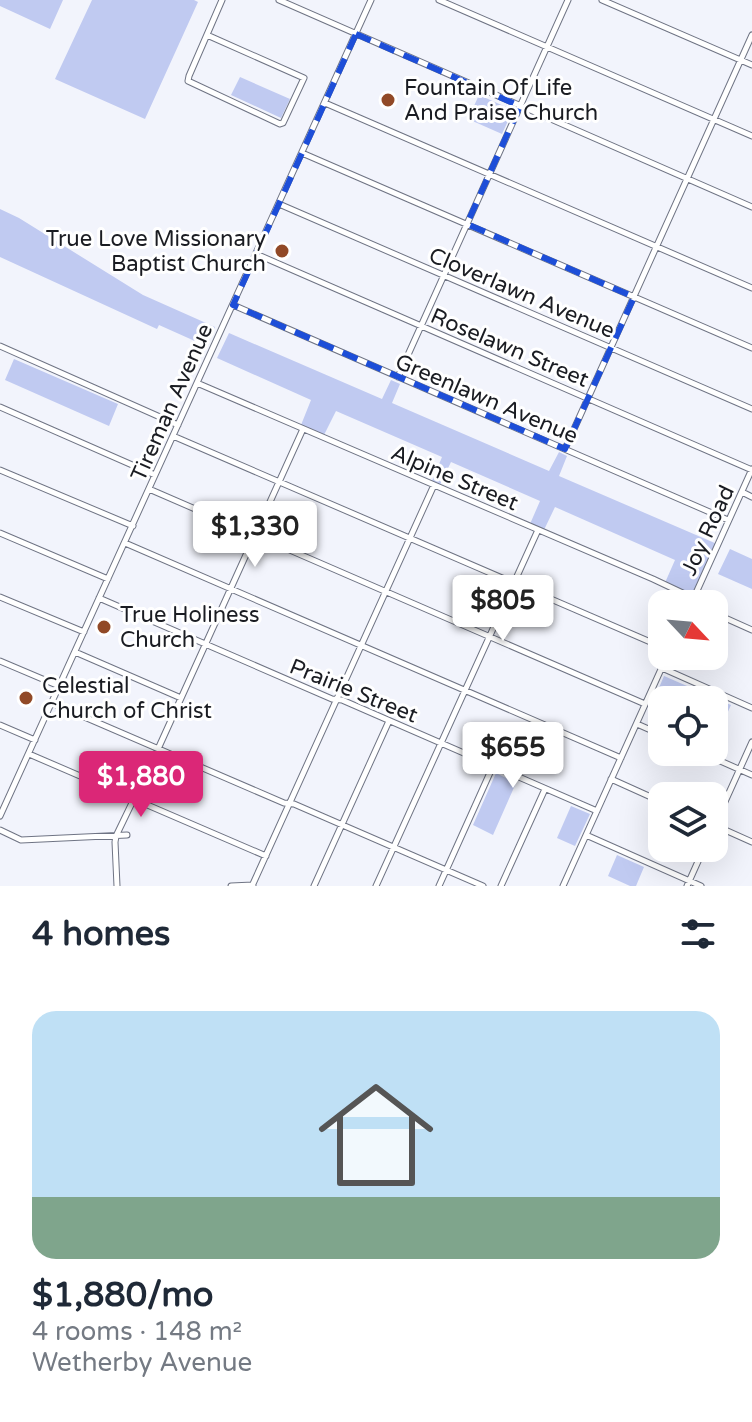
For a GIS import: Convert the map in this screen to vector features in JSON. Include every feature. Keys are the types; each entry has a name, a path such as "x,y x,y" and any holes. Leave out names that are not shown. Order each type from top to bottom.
{"street":[{"path":"279,0 752,207"},
{"name":"Tireman Avenue","path":"0,816 371,0"},
{"path":"439,0 752,136"},
{"path":"398,377 568,0"},
{"path":"602,0 752,65"},
{"path":"207,35 304,78 282,124 188,81 220,3"},
{"path":"565,449 752,35"},
{"path":"325,103 752,288"},
{"path":"302,153 752,348"},
{"name":"Cloverlawn Avenue","path":"279,204 752,409"},
{"name":"Roselawn Street","path":"256,254 752,469"},
{"name":"Greenlawn Avenue","path":"233,305 728,520"},
{"path":"0,346 178,425"},
{"name":"Alpine Street","path":"197,383 676,590"},
{"path":"0,407 155,475"},
{"path":"117,886 116,836 303,429"},
{"path":"173,436 648,641"},
{"name":"Joy Road","path":"698,590 752,469"},
{"path":"0,470 133,526"},
{"path":"231,886 252,886 434,485"},
{"path":"149,489 645,704"},
{"path":"742,492 752,497"},
{"path":"376,886 538,530"},
{"path":"0,533 108,579"},
{"path":"125,543 621,758"},
{"path":"0,597 84,632"},
{"name":"Prairie Street","path":"99,598 597,811"},
{"path":"728,619 752,630"},
{"path":"75,652 181,698"},
{"path":"0,661 59,686"},
{"path":"563,886 661,670"},
{"path":"666,670 752,708"},
{"path":"52,703 483,886"},
{"path":"314,886 389,721"},
{"path":"637,724 648,729"},
{"path":"0,725 35,740"},
{"path":"728,795 752,742"},
{"path":"29,754 266,856"},
{"path":"728,764 752,775"},
{"path":"439,886 493,766"},
{"path":"611,779 648,796"},
{"path":"501,886 545,788"},
{"path":"0,830 21,840 127,835"},
{"path":"728,831 752,842"},
{"path":"586,835 688,883 701,886"},
{"path":"688,883 698,862"}],"highlighted area":[{"path":"356,34 520,106 467,224 634,297 565,449 233,305"}],"shaded area":[{"path":"0,0 63,0 50,29 0,6"},
{"path":"92,0 198,2 145,119 55,79"},
{"path":"240,77 290,99 281,118 231,95"},
{"path":"479,95 513,110 502,134 468,119"},
{"path":"0,209 143,295 215,327 206,346 159,325 157,329 0,257"},
{"path":"229,333 382,399 391,380 400,384 392,403 549,471 559,452 567,456 559,476 717,544 696,590 676,590 664,585 675,560 555,507 544,530 530,524 540,501 451,462 440,485 432,481 442,457 336,411 324,435 301,425 311,400 217,358"},
{"path":"14,359 118,404 109,426 5,380"},
{"path":"730,549 752,559 752,589 718,574"},
{"path":"664,676 687,686 660,686"},
{"path":"496,773 516,783 493,835 473,825"},
{"path":"571,806 590,814 575,846 557,838"},
{"path":"617,855 644,867 636,886 608,876"}],"place":[{"name":"Fountain Of Life And Praise Church","path":"388,100"},
{"name":"True Love Missionary Baptist Church","path":"282,251"},
{"name":"True Holiness Church","path":"104,627"},
{"name":"Celestial Church of Christ","path":"26,698"}]}
